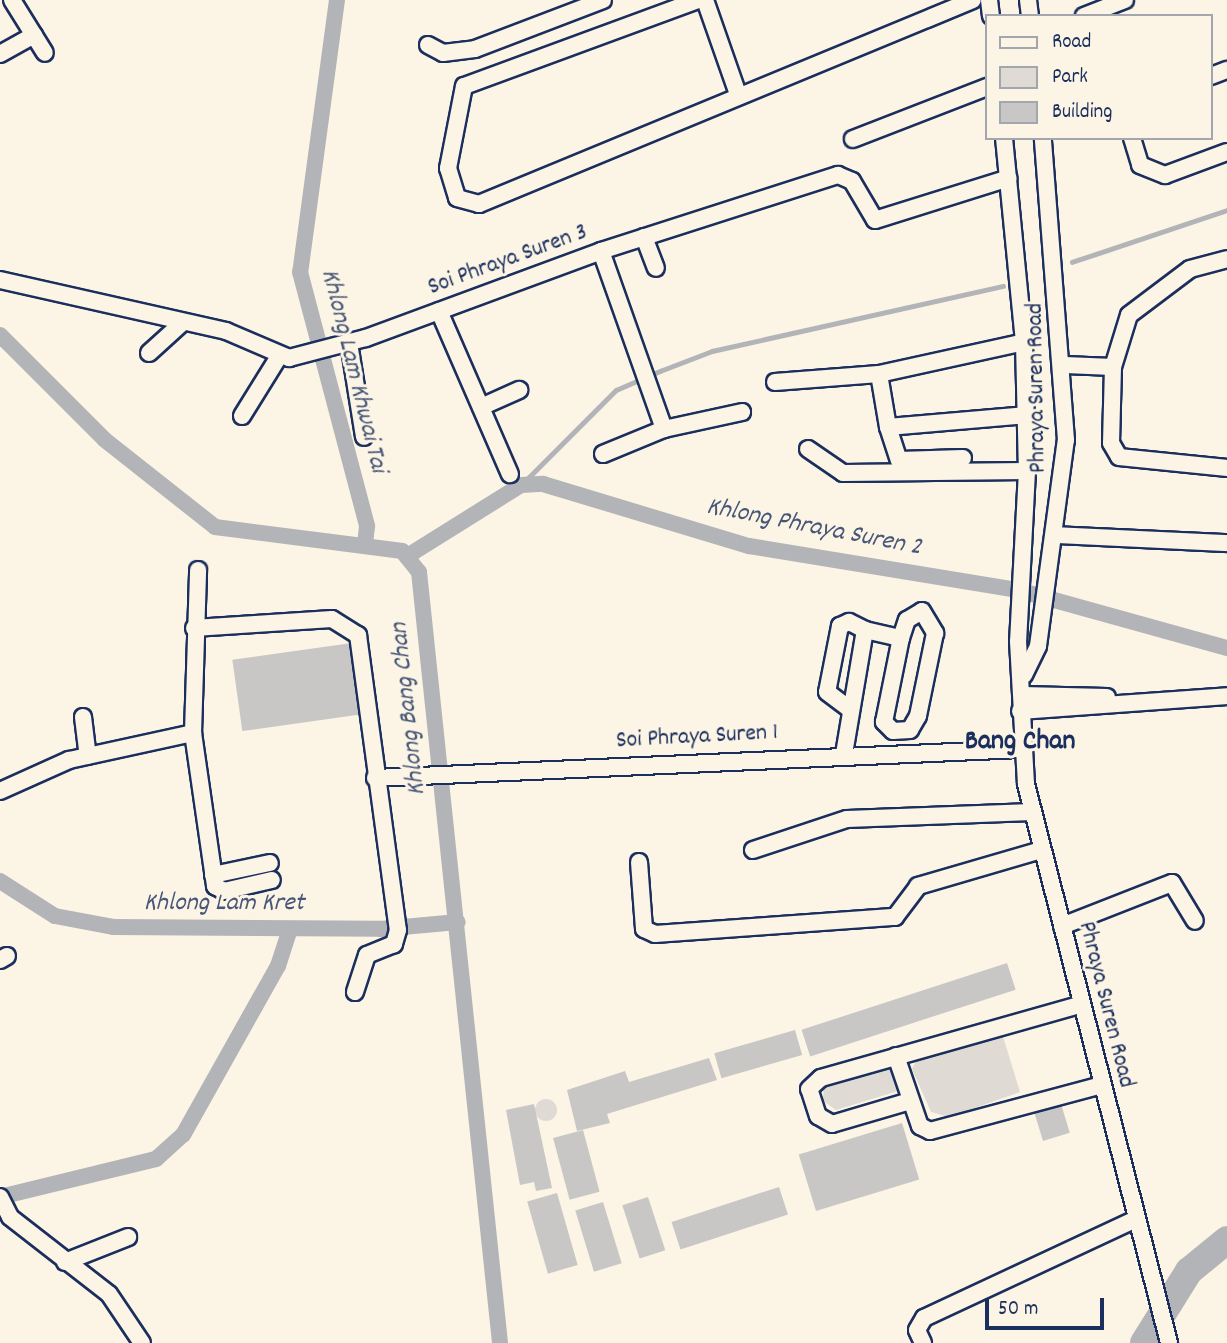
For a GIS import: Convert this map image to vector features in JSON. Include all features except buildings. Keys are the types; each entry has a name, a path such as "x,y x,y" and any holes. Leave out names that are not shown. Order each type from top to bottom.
{"street":[{"path":"12,0 45,53"},
{"path":"428,45 443,53 475,49 603,0"},
{"path":"698,0 464,86 450,185 457,198 479,204 950,4 973,0"},
{"path":"705,0 738,94"},
{"path":"1089,14 1125,0"},
{"path":"0,54 34,35"},
{"path":"853,139 986,87"},
{"name":"Phraya Suren Road","path":"1004,140 1024,342 1027,415 1024,568 1019,622 1024,676 1020,712 1021,749 1041,850 1169,1343"},
{"name":"Phraya Suren Road","path":"1024,676 1041,626 1051,571 1066,440 1065,365 1043,140"},
{"path":"1133,140 1140,166 1157,174 1227,152"},
{"name":"Soi Phraya Suren 3","path":"283,358 346,344 601,251 838,175 852,181 875,220 1009,178"},
{"path":"644,237 656,268"},
{"path":"601,251 664,429"},
{"path":"1227,259 1190,269 1129,315 1113,367 1111,443 1119,457 1227,468"},
{"path":"1,280 246,338 283,358 242,416"},
{"path":"439,311 510,474"},
{"path":"149,353 181,324"},
{"path":"775,382 879,374 1024,342"},
{"path":"346,344 364,436"},
{"path":"1065,365 1113,367"},
{"path":"879,374 888,427 899,460 963,458"},
{"path":"481,407 519,390"},
{"path":"603,454 664,429 742,412"},
{"path":"888,427 1027,415"},
{"path":"808,449 843,473 1027,471"},
{"path":"1055,535 1227,543"},
{"path":"198,570 194,628 193,733 213,875 224,891 272,880"},
{"path":"915,613 934,621 915,725 893,731 884,722 901,638 915,613"},
{"path":"194,628 332,619 349,624 358,635 375,778 398,930 394,944 367,955 355,992"},
{"path":"851,710 830,699 828,677 840,626 849,622 865,630 901,638"},
{"path":"844,754 865,630"},
{"path":"1022,695 1083,692 1115,701"},
{"path":"1020,712 1115,701 1227,696"},
{"path":"83,718 88,756"},
{"path":"0,791 88,756 193,733"},
{"name":"Soi Phraya Suren 1","path":"375,778 844,754 1021,749"},
{"path":"753,850 847,819 1032,812"},
{"path":"639,862 644,929 655,934 895,917 918,886 1041,850"},
{"path":"213,875 270,863"},
{"path":"1062,926 1172,883 1195,921"},
{"path":"910,1101 832,1124 818,1116 810,1098 814,1081 1082,1004"},
{"path":"896,1056 920,1126 930,1130 1102,1085"},
{"path":"4,1211 65,1262 109,1294 142,1343"},
{"path":"923,1343 917,1330 925,1318 1136,1219"},
{"path":"65,1262 128,1237"}],"green space":[{"path":"1001,1030 1020,1092 949,1117 931,1112 912,1069 919,1055"},
{"path":"891,1063 898,1091 836,1110 823,1101 824,1085"},
{"path":"546,1099 556,1106 557,1110 550,1120 546,1121 536,1114 535,1110 542,1100"}],"waterway":[{"name":"Khlong Lam Khwai Tai","path":"337,0 300,272 367,526 365,546"},
{"path":"1072,262 1227,210"},
{"path":"521,485 616,390 660,371 712,351 1003,286"},
{"name":"Khlong Bang Chan","path":"0,335 105,440 215,527 402,551 419,572 500,1343"},
{"name":"Khlong Phraya Suren 2","path":"409,555 521,485 543,484 749,546 1018,590 1227,648"},
{"name":"Khlong Lam Kret","path":"0,881 55,916 113,927 381,929 458,922"},
{"path":"0,1197 156,1159 183,1135 278,966 290,930"},
{"path":"1144,1343 1189,1271 1227,1240"}],"district":[{"name":"Bang Chan","path":"1020,743"}]}
